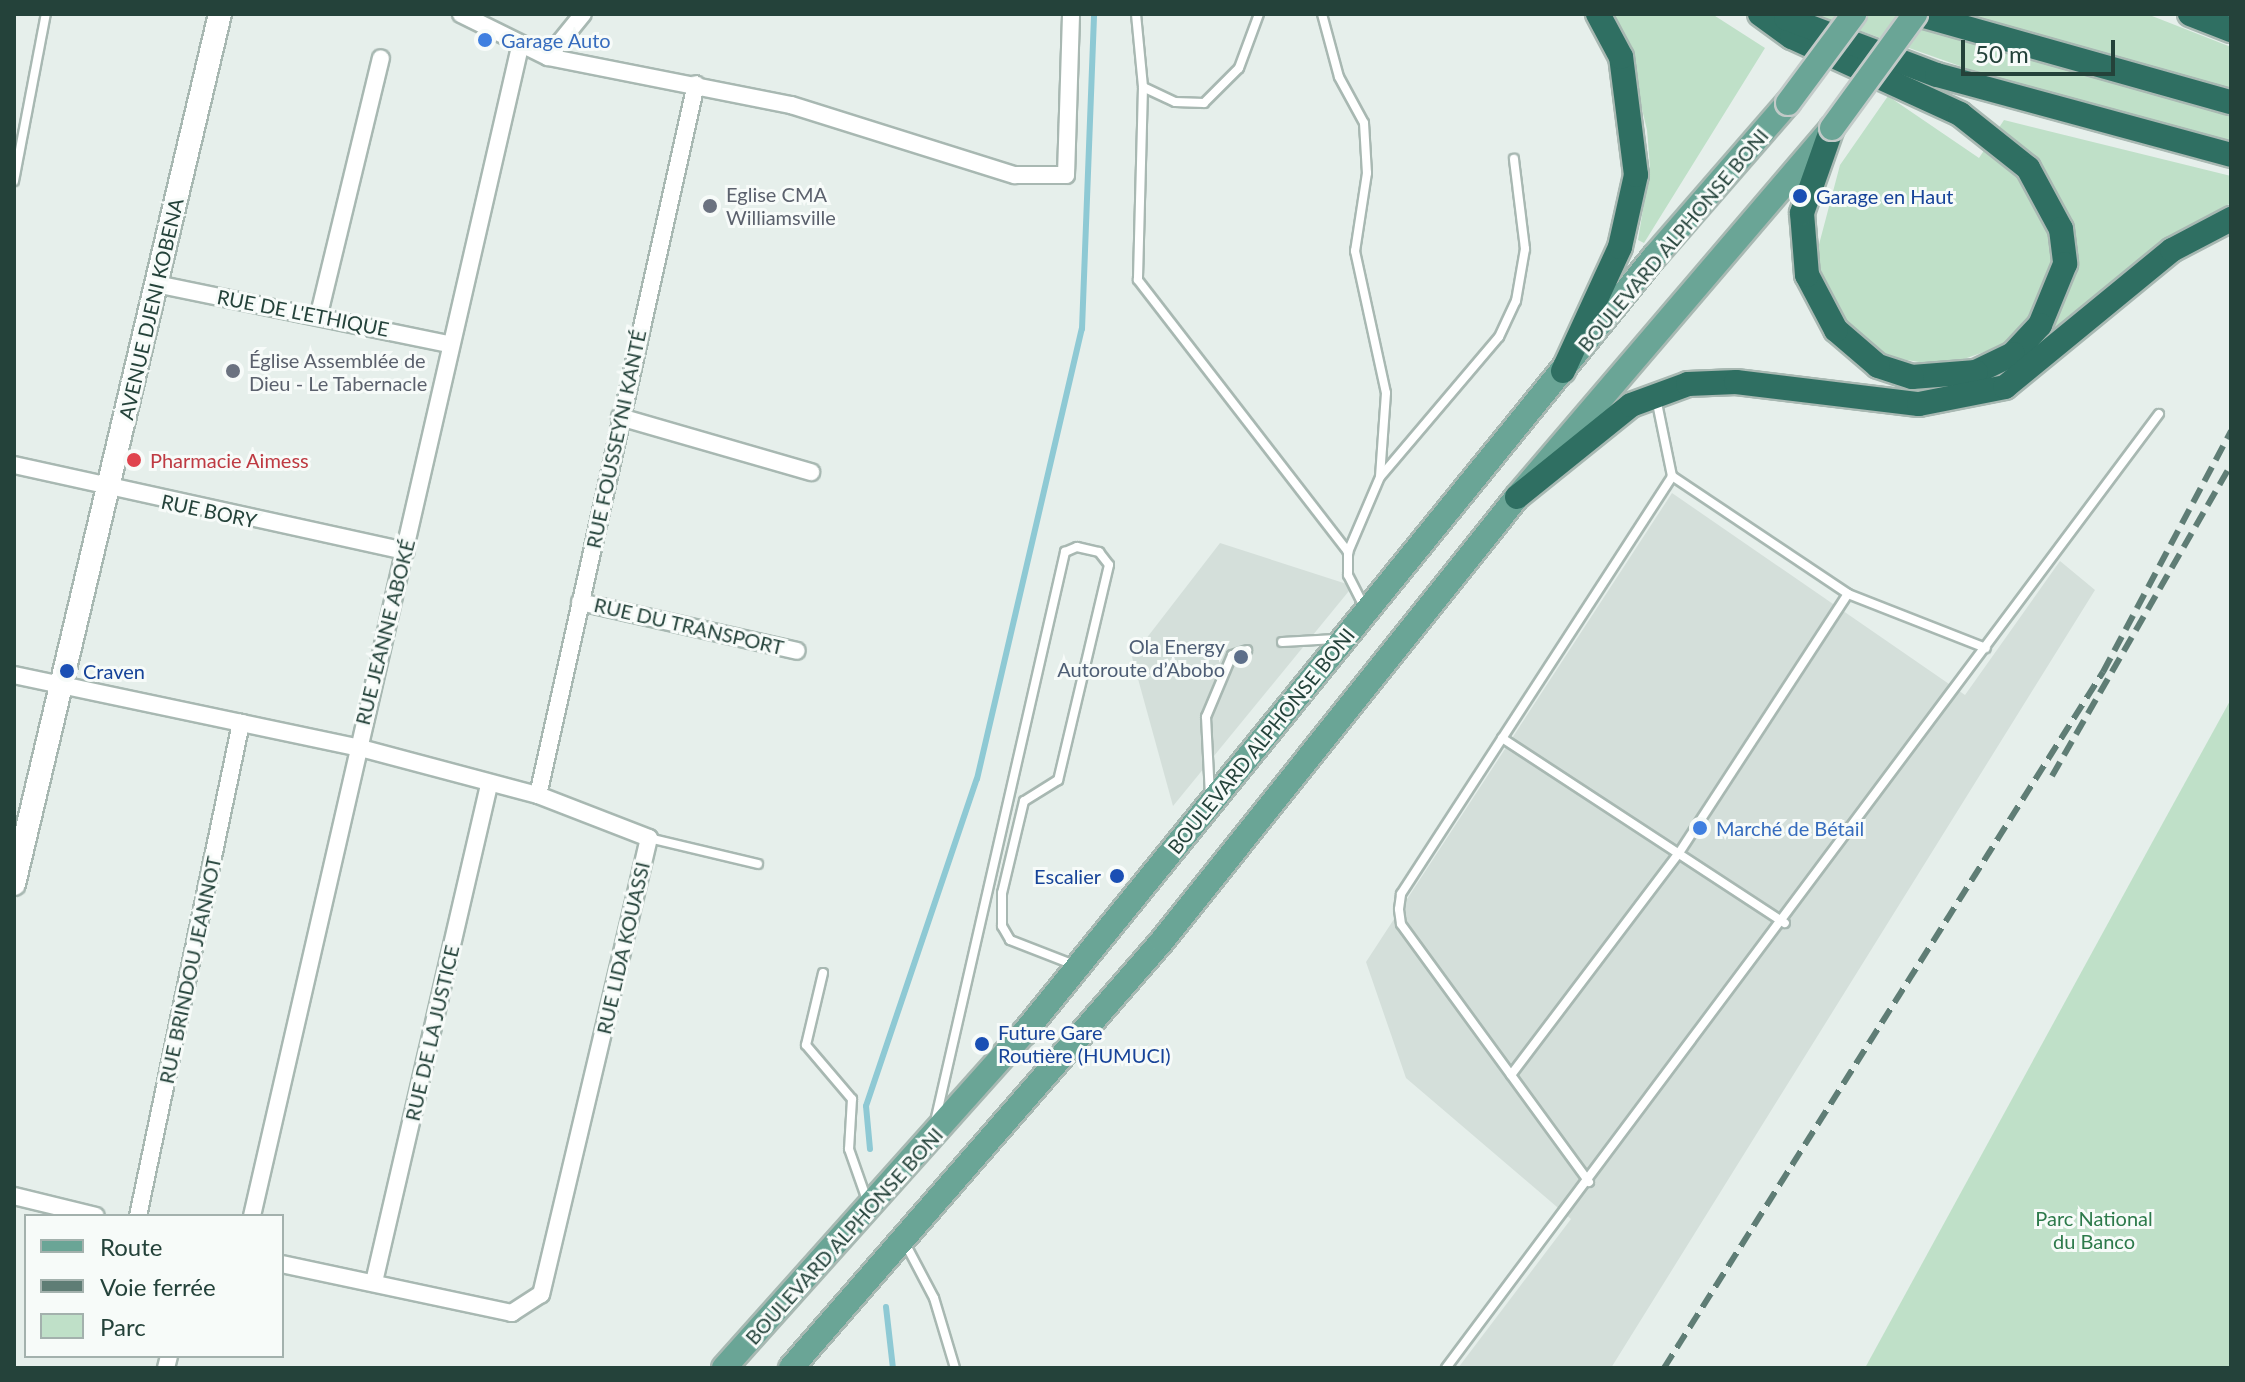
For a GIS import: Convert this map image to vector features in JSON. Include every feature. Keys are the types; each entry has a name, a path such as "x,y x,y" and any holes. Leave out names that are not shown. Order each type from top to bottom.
{"highway":[{"path":"1563,371 1620,247 1636,175 1621,57 1598,14"},
{"path":"1760,14 1792,37 1960,114 2028,168 2061,229 2065,264 2040,325 2013,354 1976,372 1912,377 1878,366 1836,330 1807,275 1802,213 1832,128"},
{"path":"1777,14 1937,75 2231,155"},
{"path":"1916,14 2231,102"},
{"path":"2190,14 2231,30"},
{"path":"1517,497 1599,427 1655,393 1736,382 1882,402 1964,400 2036,368 2172,250 2231,219"}],"main road":[{"name":"BOULEVARD ALPHONSE BONI","path":"724,1368 870,1211 1211,806 1365,611 1788,103 1854,14"},
{"path":"791,1368 904,1242 1162,941 1517,497 1832,128 1916,14"}],"street":[{"name":"AVENUE DJENI KOBENA","path":"14,884 58,687 220,14"},
{"path":"461,14 520,47 548,57 791,105 1015,175 1066,175 1071,14"},
{"path":"548,57 583,14"},
{"name":"RUE JEANNE ABOKÉ","path":"252,1214 357,747 406,551 449,344 520,47"},
{"path":"319,314 381,58"},
{"name":"RUE FOUSSEYNI KANTÉ","path":"538,795 696,84"},
{"name":"RUE DE L'ETHIQUE","path":"156,284 319,314 449,344"},
{"path":"620,417 811,472"},
{"name":"RUE BORY","path":"14,465 107,490 406,551"},
{"name":"RUE DU TRANSPORT","path":"580,602 797,651"},
{"name":"RUE LIDA KOUASSI","path":"14,675 58,687 357,747 489,785 538,795 649,838 541,1294 512,1313 284,1264"},
{"name":"RUE BRINDOU JEANNOT","path":"138,1214 241,723"},
{"name":"RUE DE LA JUSTICE","path":"374,1282 489,785"},
{"path":"14,1196 88,1214"}],"lane":[{"path":"14,181 46,14"},
{"path":"1136,14 1143,87 1138,280 1348,552"},
{"path":"1143,87 1175,102 1204,103 1239,68 1259,14"},
{"path":"1322,14 1339,77 1364,123 1367,173 1355,251 1386,393 1380,477"},
{"path":"1365,611 1348,575 1348,552 1380,477 1499,337 1516,301 1525,249 1514,159"},
{"path":"1589,1182 1401,924 1399,909 1401,894 1672,476 1655,393"},
{"path":"1446,1368 1785,923 2159,414"},
{"path":"1672,476 1848,594 1986,648"},
{"path":"931,1139 1065,552 1077,547 1099,552 1109,565 1058,780 1024,801 1002,893 1002,926 1026,951 1078,965"},
{"path":"1511,1075 1679,853 1848,594"},
{"path":"1282,642 1345,639"},
{"path":"1211,806 1206,717 1232,655 1247,650"},
{"path":"1502,738 1785,923"},
{"path":"649,838 758,864"},
{"path":"823,973 806,1045 852,1099 849,1149 870,1211"},
{"path":"904,1242 934,1298 955,1368"}],"shaded area":[{"name":"Marché de Bétail","path":"1672,493 1965,695 2060,561 2095,590 1611,1368 1458,1368 1571,1219 1406,1078 1366,962"},
{"path":"1220,543 1353,586 1173,806 1132,657"}],"green space":[{"path":"1604,14 1712,14 1765,48 1644,243 1638,240 1650,167 1647,130 1636,84"},
{"path":"1813,14 2147,14 2231,47 2231,142 2090,112"},
{"path":"1888,96 1979,158 2004,120 2231,176 2231,203 2160,241 2063,329 2028,321 2004,345 1944,366 1882,356 1828,302 1817,252 1840,165"},
{"name":"Parc National du Banco","path":"2231,699 2231,1368 1865,1368 2148,850"}],"waterway":[{"path":"870,1149 866,1106 977,779 1082,329 1094,14"},
{"path":"886,1307 893,1368"}],"railway":[{"path":"1664,1368 2103,672 2231,431"},
{"path":"2052,776 2231,465"}],"place":[{"name":"Garage Auto","path":"485,40"},
{"name":"Garage en Haut","path":"1800,196"},
{"name":"Eglise CMA Williamsville","path":"710,206"},
{"name":"Église Assemblée de Dieu - Le Tabernacle","path":"233,371"},
{"name":"Pharmacie Aimess","path":"134,460"},
{"name":"Ola Energy Autoroute d’Abobo","path":"1241,657"},
{"name":"Craven","path":"67,671"},
{"name":"Marché de Bétail","path":"1700,828"},
{"name":"Escalier","path":"1117,876"},
{"name":"Future Gare Routière (HUMUCI)","path":"982,1044"}]}
